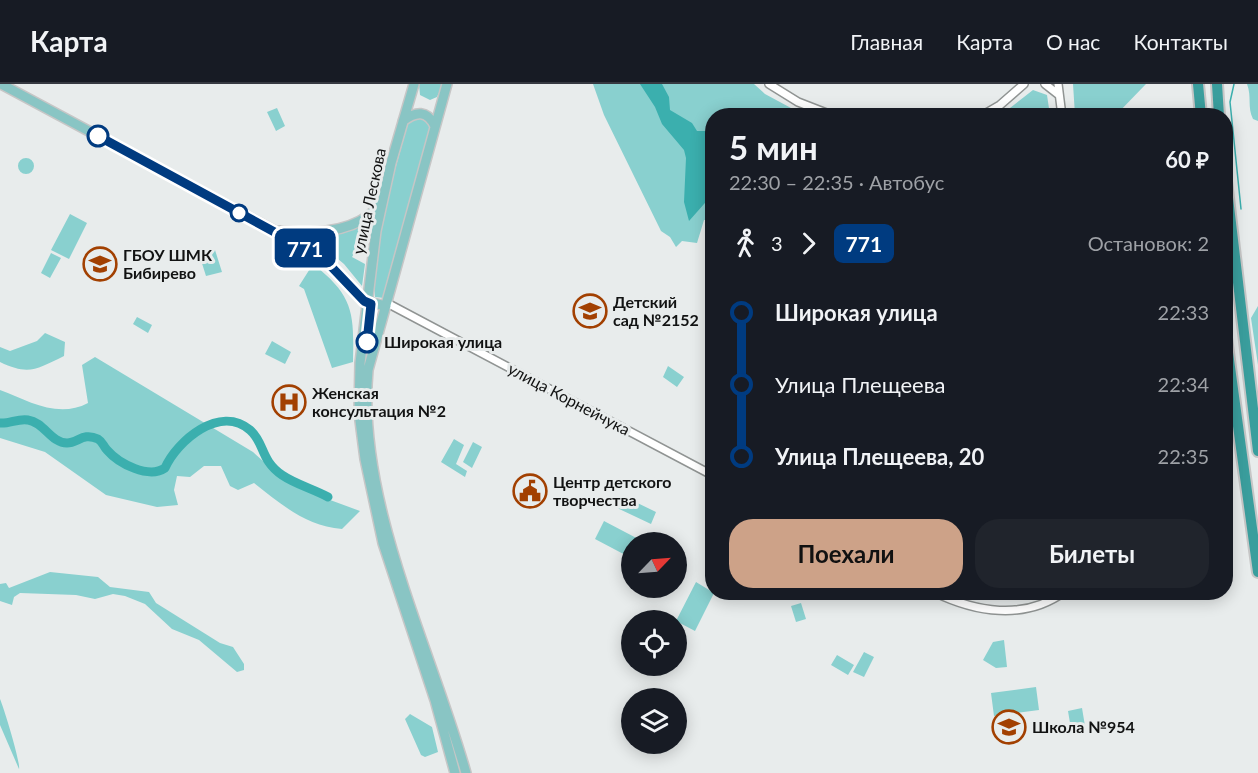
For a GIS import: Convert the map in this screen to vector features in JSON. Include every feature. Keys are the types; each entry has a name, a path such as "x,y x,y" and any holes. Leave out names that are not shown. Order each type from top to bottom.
{"highway":[{"path":"1197,84 1200,108"},
{"path":"1217,84 1218,108"},
{"path":"1233,240 1258,451"},
{"path":"1233,389 1258,572"}],"main road":[{"path":"1,84 317,255 339,273 367,303 389,305"},
{"name":"улица Лескова","path":"414,84 382,202 360,363 361,434 383,543 435,700 455,773"},
{"path":"447,84 389,305 372,357 368,377 366,414 374,468 399,571 453,726 466,773"},
{"path":"403,121 414,114 422,113 428,116 435,126"},
{"path":"274,230 323,232 352,224 373,214 382,202"},
{"path":"317,255 315,242 323,232"}],"street":[{"path":"769,84 798,102 813,108"},
{"path":"1045,84 1059,95"},
{"path":"1058,84 1061,108"},
{"path":"995,108 1022,85"},
{"name":"улица Корнейчука","path":"389,305 705,471"},
{"path":"954,600 977,609 1005,612 1050,600"}],"shaded area":[{"path":"419,84 443,84 437,97 430,100 420,95"},
{"path":"593,84 754,84 765,94 791,108 705,108 705,220 697,243 682,241 676,247 670,237 661,231 604,115"},
{"path":"640,84 662,84 669,97 670,110 692,123 697,131 705,131 705,203 689,221 684,202 686,158 684,150 662,124 655,107"},
{"path":"1073,84 1146,84 1123,108 1075,108"},
{"path":"1247,84 1258,84 1258,121 1251,115"},
{"path":"1033,90 1047,95 1049,108 1010,108"},
{"path":"277,108 285,126 276,131 267,112"},
{"path":"421,116 432,128 384,298 375,297 376,256 391,184 409,120"},
{"path":"26,158 34,166 26,174 18,166"},
{"path":"70,214 87,223 69,259 51,250"},
{"path":"370,221 371,225 352,257 365,264 362,286 344,264 320,244 323,238"},
{"path":"215,250 222,272 206,276 199,254"},
{"path":"51,253 61,258 50,278 41,273"},
{"path":"313,264 337,286 349,307 353,331 353,362 332,368 304,289 299,286"},
{"path":"1258,306 1258,365 1251,318"},
{"path":"137,317 152,325 148,333 133,324"},
{"path":"45,333 65,342 64,356 40,367 26,370 0,362 0,347 10,351 37,341"},
{"path":"272,341 291,352 285,364 265,354"},
{"path":"95,357 253,452 282,478 322,497 360,511 342,529 317,524 295,513 254,483 238,490 230,486 221,466 204,466 190,477 177,476 174,490 178,505 157,507 106,495 45,452 0,438 0,390 44,407 66,409 77,407 88,403 82,365"},
{"path":"668,366 684,377 677,387 663,377"},
{"path":"454,439 464,445 456,464 467,471 465,477 441,462"},
{"path":"473,442 482,447 472,468 463,462"},
{"path":"621,495 656,512 651,524 615,507"},
{"path":"604,521 625,532 621,532 621,553 595,539"},
{"path":"50,572 98,577 110,587 149,592 156,603 220,643 233,647 244,664 244,670 237,672 199,640 172,629 145,604 125,596 113,594 95,599 76,595 20,593 14,597 12,605 0,601 0,584 6,583 9,588"},
{"path":"696,582 705,588 705,600 710,600 695,631 687,627 687,610 682,610"},
{"path":"801,603 806,619 796,622 791,606"},
{"path":"1004,640 1007,667 996,668 983,660 993,642"},
{"path":"864,652 874,657 864,677 853,672"},
{"path":"837,655 854,665 848,675 831,665"},
{"path":"1036,687 1039,710 994,716 991,693"},
{"path":"0,699 15,747 19,769 0,725"},
{"path":"1082,708 1086,732 1072,735 1068,711"},
{"path":"410,714 432,727 438,752 425,757 421,755 405,719"}],"waterway":[{"path":"1231,108 1234,84"},
{"path":"1233,131 1241,209"},
{"path":"0,423 18,420 34,422 56,440 67,443 84,437 93,437 100,440 112,455 126,465 151,472 165,468 179,447 201,429 213,423 226,421 238,423 255,435 266,458 282,475 328,497"}],"bus line":[{"name":"771","path":"98,136 324,259 364,301 371,304 367,342"}],"place":[{"name":"ГБОУ ШМК Бибирево","path":"100,264"},
{"name":"Детский сад №2152","path":"590,311"},
{"name":"Широкая улица","path":"367,342"},
{"name":"Женская консультация №2","path":"289,402"},
{"name":"Центр детского творчества","path":"530,491"},
{"name":"Школа №954","path":"1009,727"}]}
